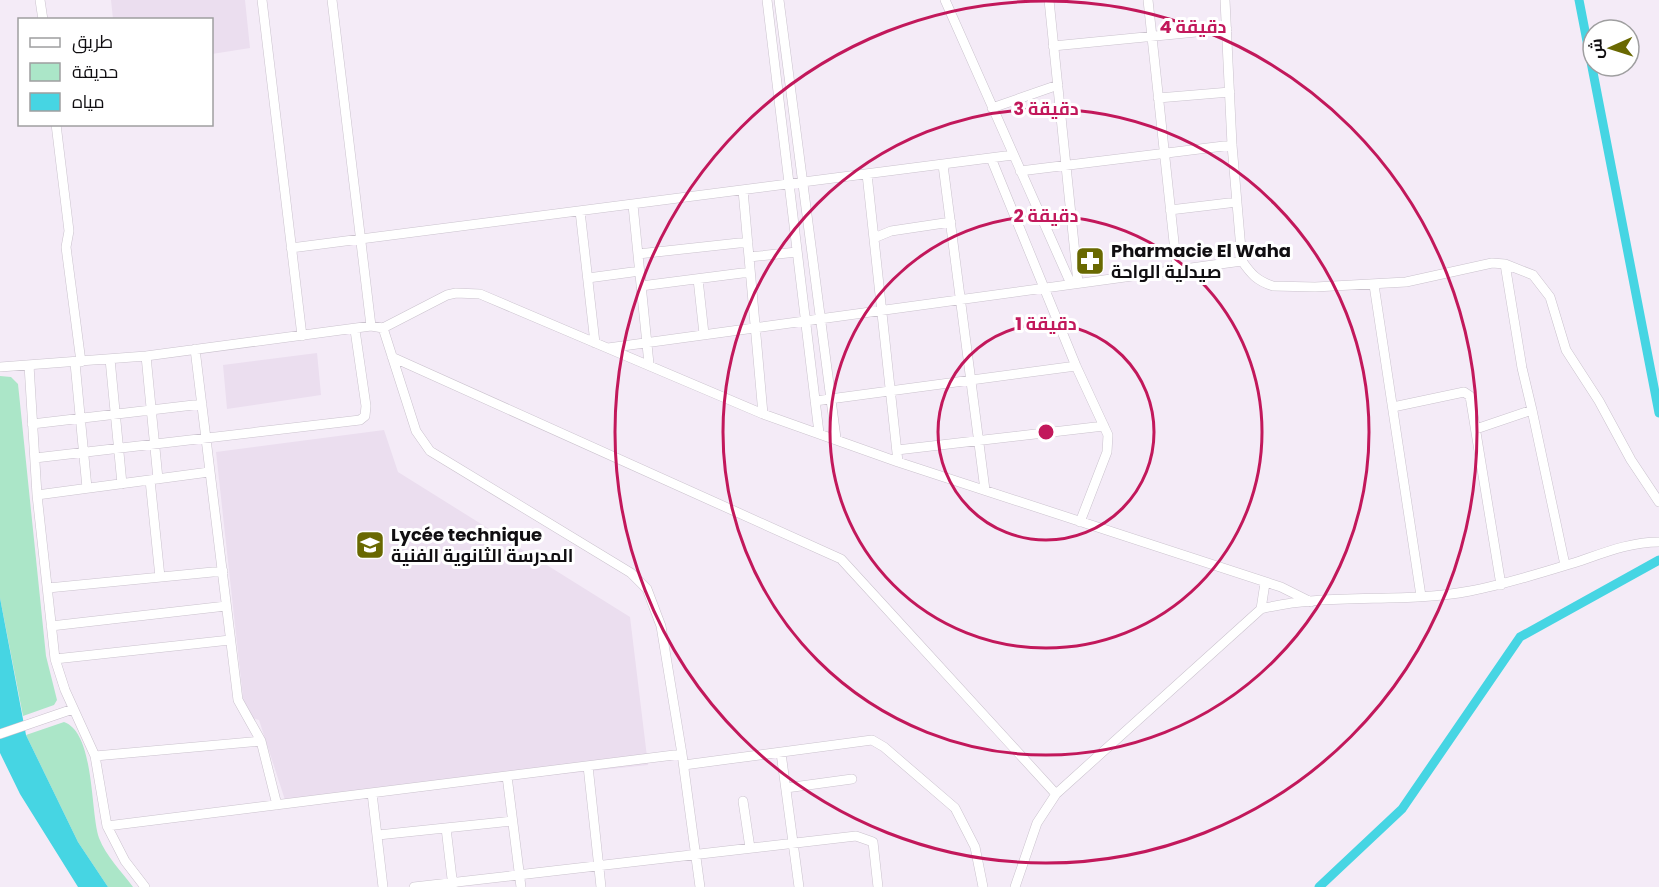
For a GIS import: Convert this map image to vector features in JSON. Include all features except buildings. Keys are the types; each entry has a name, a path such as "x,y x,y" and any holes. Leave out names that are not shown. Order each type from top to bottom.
{"street":[{"path":"40,0 42,18"},
{"path":"262,0 302,336"},
{"path":"332,0 370,326"},
{"path":"767,0 819,433"},
{"path":"779,0 836,438"},
{"path":"945,0 1020,171 1074,284"},
{"path":"1049,0 1066,165 1074,284"},
{"path":"1148,0 1177,270"},
{"path":"1225,0 1232,145 1242,261 1253,276 1261,283 1273,286 1374,285 1435,278 1480,264 1505,264 1533,274 1545,287 1566,350 1599,401 1631,460 1659,502"},
{"path":"1053,46 1227,29"},
{"path":"993,108 1058,85"},
{"path":"1158,98 1230,92"},
{"path":"56,126 69,231 66,246 78,362 80,418 87,488"},
{"path":"1020,171 1232,145"},
{"path":"291,248 1013,155"},
{"path":"991,159 1076,366 1104,426 1109,444 1080,522"},
{"path":"943,165 986,490"},
{"path":"867,174 898,462"},
{"path":"743,190 763,414"},
{"path":"1170,210 1237,202"},
{"path":"633,205 649,364"},
{"path":"580,211 595,343"},
{"path":"874,237 891,231 951,222"},
{"path":"638,254 748,242"},
{"path":"749,257 797,252"},
{"path":"608,348 1242,261"},
{"path":"1505,264 1522,368 1565,565"},
{"path":"588,278 640,271"},
{"path":"641,286 750,272"},
{"path":"698,279 704,334"},
{"path":"1374,285 1421,596"},
{"path":"0,367 146,356 355,330 370,326 383,328 447,295 480,294 763,414 836,438 898,462 1281,587 1311,602"},
{"path":"383,328 416,431 430,451 640,580 651,597 661,626 684,765 700,887"},
{"path":"35,458 363,418 366,406 355,330"},
{"path":"195,349 239,705 253,723 261,741 277,805"},
{"path":"146,356 155,444 154,479 160,577"},
{"path":"392,357 841,560 1056,794"},
{"path":"110,359 122,484"},
{"path":"29,365 37,495 55,659 73,709 95,756 107,826 125,861 145,887"},
{"path":"815,401 1076,366"},
{"path":"1393,407 1467,392 1470,396 1501,585"},
{"path":"32,424 202,404"},
{"path":"1476,429 1533,410"},
{"path":"897,450 1104,426"},
{"path":"37,495 209,472"},
{"path":"1015,887 1037,824 1056,794 1261,609 1311,602 1467,592 1501,585 1627,545 1659,542"},
{"path":"48,588 223,571"},
{"path":"1261,609 1265,583"},
{"path":"51,626 226,606"},
{"path":"55,659 230,640"},
{"path":"0,734 73,709"},
{"path":"684,765 872,740 955,808 975,847 983,887"},
{"path":"95,756 261,741"},
{"path":"782,753 799,887"},
{"path":"107,826 682,754"},
{"path":"588,766 601,887"},
{"path":"507,776 521,887"},
{"path":"786,788 852,779"},
{"path":"372,793 383,887"},
{"path":"743,801 750,849"},
{"path":"378,836 512,821"},
{"path":"446,828 453,885"},
{"path":"414,887 453,885 520,875 856,836 869,838 873,844 878,887"}],"shaded area":[{"path":"111,0 245,0 250,48 213,54 213,18 113,18"},
{"path":"317,353 321,395 227,409 223,365"},
{"name":"Lycée technique المدرسة الثانوية الفنية","path":"384,430 398,472 630,617 648,765 286,803 259,720 245,716 216,452"}],"green space":[{"path":"0,376 11,377 18,384 46,656 57,700 54,705 23,716 0,598"},
{"path":"64,722 74,729 86,756 99,838 133,887 108,887 78,842 26,735"}],"water":[{"path":"0,598 26,735 78,842 108,887 78,887 20,794 0,753"}],"waterway":[{"path":"1579,0 1659,413"},
{"path":"1319,887 1402,809 1520,637 1659,560"}],"place":[{"name":"Pharmacie El Waha صيدلية الواحة","path":"1090,261"},
{"name":"Lycée technique المدرسة الثانوية الفنية","path":"370,545"}]}
